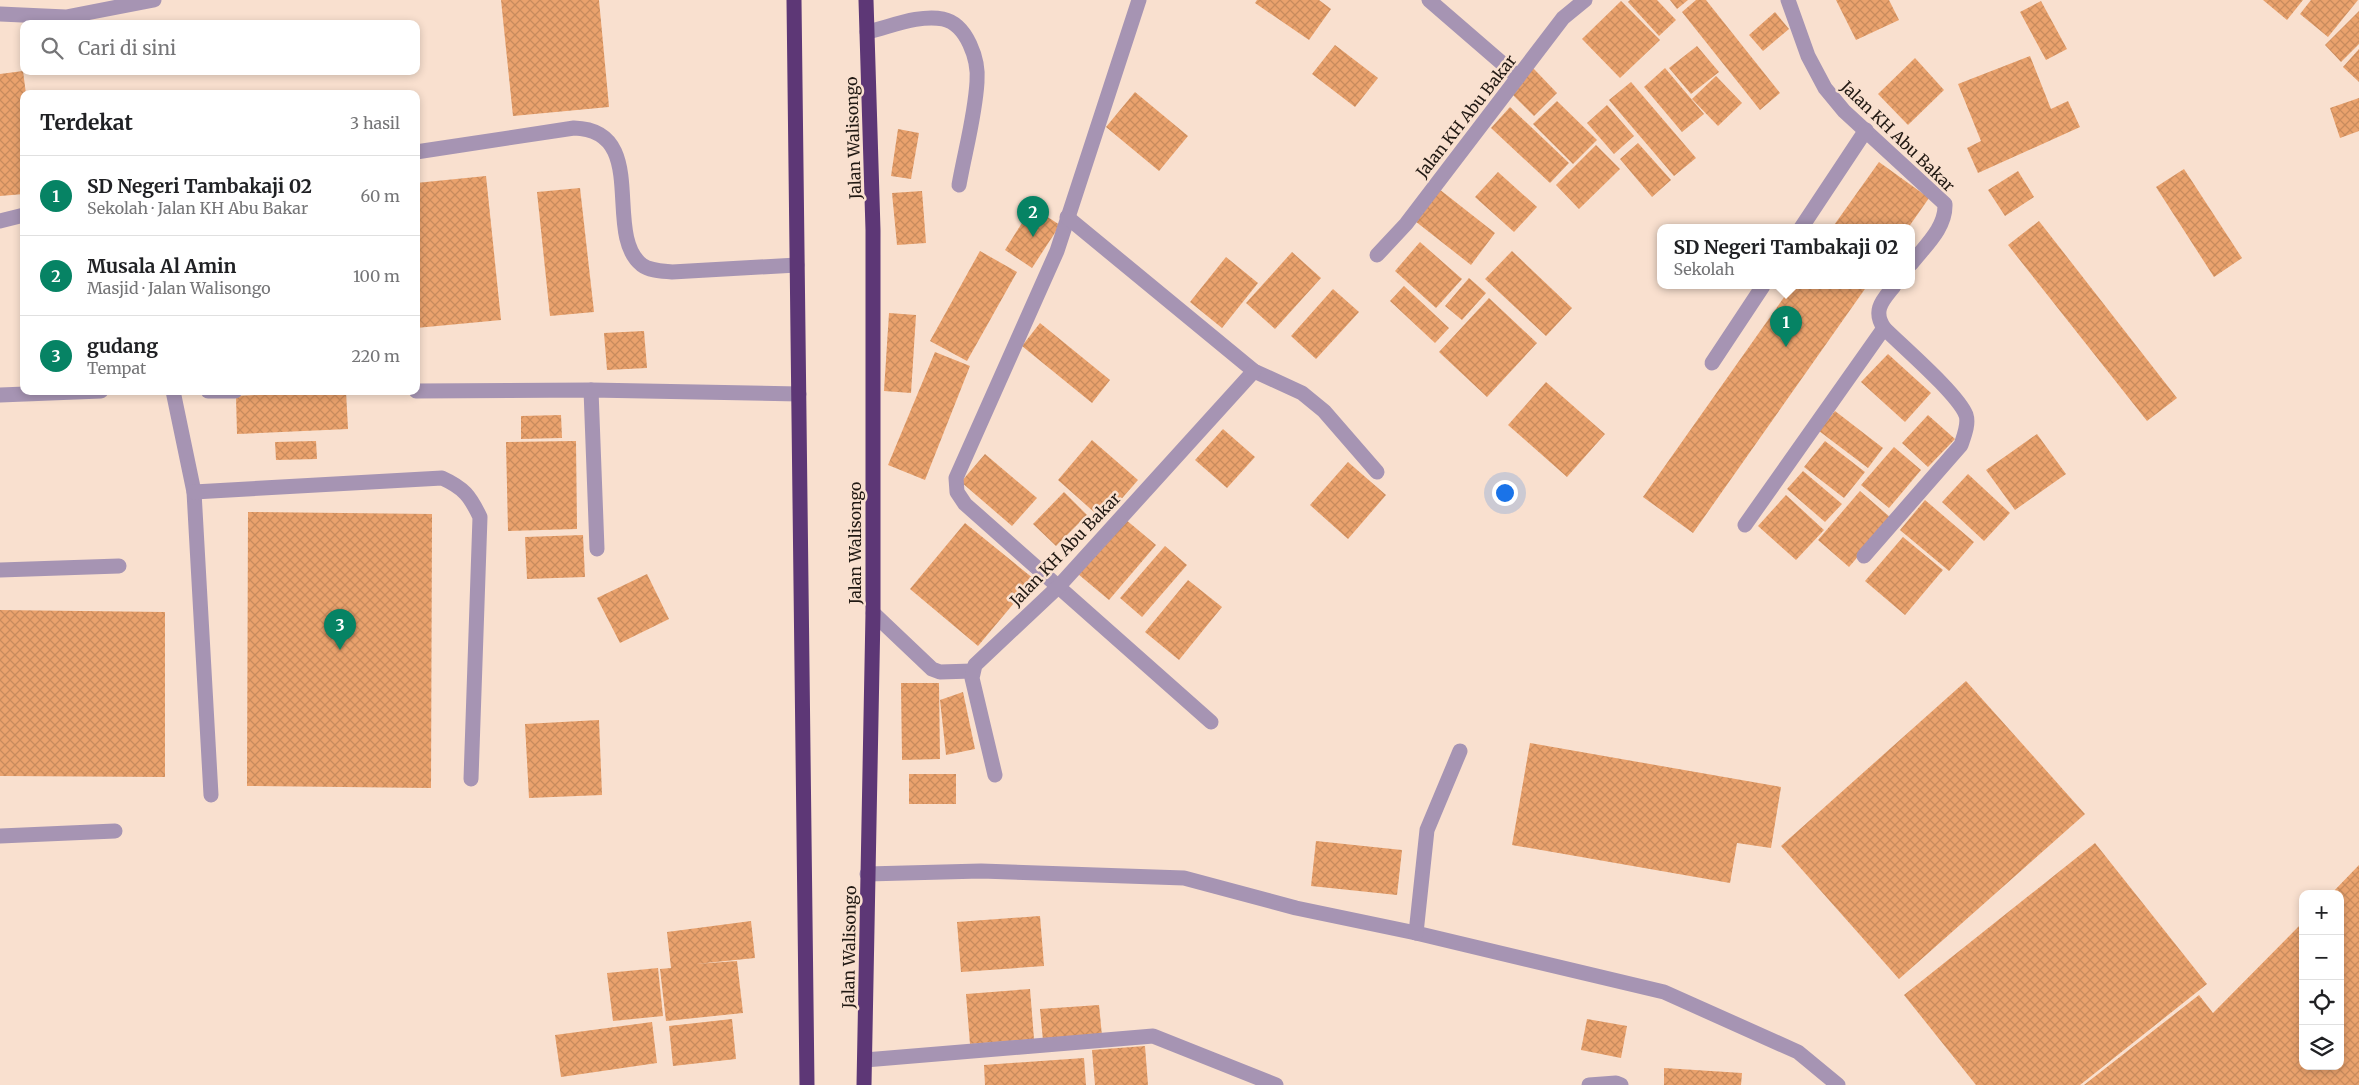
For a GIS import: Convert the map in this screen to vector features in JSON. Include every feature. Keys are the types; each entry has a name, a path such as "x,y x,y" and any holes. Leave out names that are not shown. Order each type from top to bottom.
{"highway":[{"path":"794,0 807,1085"},
{"name":"Jalan Walisongo","path":"864,1085 873,614 873,230 866,0"}],"street":[{"path":"0,14 66,17 154,0"},
{"path":"1139,0 1057,251 956,478 957,492 965,504 1211,722"},
{"path":"1428,0 1518,77"},
{"name":"Jalan KH Abu Bakar","path":"1378,256 1406,224 1563,18 1584,0"},
{"name":"Jalan KH Abu Bakar","path":"1788,0 1808,56 1825,88 1844,112 1866,130 1945,204 1946,215 1941,226 1915,259"},
{"path":"867,32 929,18 944,19 958,27 968,40 977,80 959,185"},
{"path":"420,151 574,128 598,132 610,142 617,154 628,239 636,258 644,266 654,270 672,272 797,264"},
{"path":"1804,224 1866,130"},
{"path":"0,221 20,217"},
{"path":"1067,217 1254,371 1302,394 1324,411 1377,472"},
{"path":"1712,364 1761,289"},
{"path":"1864,556 1961,444 1966,432 1966,416 1957,400 1884,328 1877,312 1879,305 1892,289"},
{"path":"1745,525 1884,328"},
{"name":"Jalan KH Abu Bakar","path":"972,671 979,660 1059,586 1254,371"},
{"path":"420,391 591,390 799,394"},
{"path":"591,390 596,549"},
{"path":"0,395 20,394"},
{"path":"174,395 194,492 211,795"},
{"path":"194,492 442,478 459,486 471,499 480,518 471,779"},
{"path":"0,570 119,566"},
{"path":"873,614 932,669 940,672 972,671 972,678 995,775"},
{"path":"1416,933 1427,830 1460,751"},
{"path":"0,836 115,831"},
{"path":"867,874 981,871 1184,878 1296,908 1416,933 1664,992 1798,1052 1838,1085"},
{"path":"865,1060 1153,1036 1276,1085"},
{"path":"1589,1085 1616,1083 1621,1085"}],"building":[{"path":"501,0 599,0 609,107 513,116"},
{"path":"1257,0 1319,0 1331,9 1309,40 1255,3"},
{"path":"1630,0 1657,0 1676,20 1659,36 1628,2"},
{"path":"1670,0 1688,0 1677,9"},
{"path":"1696,0 1706,0 1780,93 1760,110 1682,12"},
{"path":"1836,0 1889,0 1899,20 1856,40"},
{"path":"2263,0 2303,0 2287,20"},
{"path":"2311,0 2358,0 2328,37 2300,14"},
{"path":"1621,1 1660,40 1620,78 1582,39"},
{"path":"2041,1 2067,49 2046,60 2020,12"},
{"path":"2359,11 2359,44 2341,62 2325,45"},
{"path":"1775,12 1789,29 1763,51 1749,35"},
{"path":"1335,45 1378,78 1355,107 1312,74"},
{"path":"1697,46 1719,72 1691,94 1669,68"},
{"path":"2359,49 2359,82 2343,67"},
{"path":"2030,56 2051,109 2068,101 2080,127 1978,173 1967,148 1981,141 1958,84"},
{"path":"1915,58 1944,90 1908,125 1878,94"},
{"path":"1533,68 1557,93 1534,116 1509,91"},
{"path":"1665,68 1704,114 1682,132 1644,87"},
{"path":"20,71 20,75 24,75 25,90 20,90 20,194 0,196 0,74"},
{"path":"1716,76 1742,103 1718,126 1692,99"},
{"path":"1631,82 1696,158 1674,176 1609,100"},
{"path":"1135,92 1188,136 1159,171 1106,127"},
{"path":"2359,98 2359,131 2340,138 2330,108"},
{"path":"1557,101 1597,140 1573,164 1533,124"},
{"path":"1607,105 1634,136 1614,154 1587,123"},
{"path":"1510,107 1569,163 1550,183 1491,128"},
{"path":"898,129 919,133 911,179 891,176"},
{"path":"1638,143 1671,180 1652,197 1620,159"},
{"path":"1596,145 1620,169 1579,209 1556,185"},
{"path":"1879,162 1929,198 1911,224 1835,224"},
{"path":"2184,169 2242,258 2214,277 2156,187"},
{"path":"2018,171 2034,197 2005,216 1988,190"},
{"path":"1498,172 1537,207 1514,232 1475,197"},
{"path":"486,176 501,320 420,328 420,183"},
{"path":"580,188 594,312 550,316 537,192"},
{"path":"1439,189 1495,233 1471,265 1415,221"},
{"path":"922,191 926,243 897,245 892,193"},
{"path":"1032,207 1060,225 1032,268 1005,250"},
{"path":"2039,221 2177,398 2147,421 2008,245"},
{"path":"1420,242 1462,279 1436,308 1395,271"},
{"path":"980,251 1017,272 967,361 930,341"},
{"path":"1512,251 1572,308 1546,336 1485,279"},
{"path":"1292,252 1321,278 1275,329 1246,303"},
{"path":"1226,257 1258,283 1222,328 1190,302"},
{"path":"1469,278 1486,293 1462,320 1445,306"},
{"path":"1404,286 1449,328 1435,343 1390,301"},
{"path":"1333,289 1359,312 1316,359 1291,336"},
{"path":"1790,289 1865,289 1693,533 1643,497"},
{"path":"1489,298 1537,343 1487,397 1439,352"},
{"path":"889,313 916,315 911,393 884,391"},
{"path":"1040,323 1110,380 1092,403 1022,346"},
{"path":"644,331 647,368 607,370 604,333"},
{"path":"935,352 970,366 925,480 888,465"},
{"path":"1888,354 1931,393 1905,422 1861,382"},
{"path":"1546,382 1605,434 1567,477 1508,425"},
{"path":"346,395 348,429 237,434 236,396"},
{"path":"1835,411 1883,448 1868,468 1819,431"},
{"path":"561,415 562,438 521,439 521,416"},
{"path":"1928,415 1955,439 1928,467 1902,443"},
{"path":"1223,429 1255,457 1227,488 1195,460"},
{"path":"2037,434 2066,474 2015,510 1986,470"},
{"path":"1092,440 1138,480 1103,520 1058,480"},
{"path":"316,441 317,459 276,460 275,442"},
{"path":"576,441 577,529 508,531 506,442"},
{"path":"1825,441 1865,472 1844,498 1804,467"},
{"path":"1894,447 1921,470 1889,508 1861,485"},
{"path":"985,454 1037,498 1012,526 961,482"},
{"path":"1348,462 1386,495 1348,539 1310,505"},
{"path":"1803,471 1842,504 1825,522 1787,489"},
{"path":"1968,474 2010,513 1984,541 1942,502"},
{"path":"1860,491 1891,518 1849,567 1818,540"},
{"path":"1064,492 1087,515 1056,546 1033,524"},
{"path":"1786,495 1824,530 1796,560 1758,526"},
{"path":"1925,500 1974,542 1949,571 1900,530"},
{"path":"248,512 432,514 431,788 247,786"},
{"path":"1125,519 1156,545 1109,600 1078,574"},
{"path":"965,523 1034,579 978,646 910,589"},
{"path":"583,535 585,577 527,579 525,537"},
{"path":"1903,537 1943,570 1905,615 1865,581"},
{"path":"1165,546 1187,565 1142,617 1120,598"},
{"path":"647,574 669,619 620,643 597,598"},
{"path":"1188,580 1222,607 1179,660 1145,632"},
{"path":"0,610 165,612 165,777 0,776"},
{"path":"1966,681 2085,814 1899,979 1781,846"},
{"path":"901,683 939,683 940,759 902,760"},
{"path":"963,692 975,749 946,755 940,700"},
{"path":"599,720 602,795 529,798 525,724"},
{"path":"1530,743 1781,787 1771,848 1737,843 1730,883 1512,845"},
{"path":"909,774 956,774 956,804 909,804"},
{"path":"1316,841 1402,850 1397,895 1311,886"},
{"path":"2095,843 2207,984 2080,1085 1976,1085 1904,995"},
{"path":"2359,865 2359,1085 2084,1085 2199,995 2213,1013 2299,926 2299,1070 2344,1070 2344,890 2335,890"},
{"path":"1040,916 1044,966 961,972 957,922"},
{"path":"751,921 755,958 696,964 737,961 743,1013 666,1021 660,969 671,968 667,932"},
{"path":"658,968 663,1016 613,1021 607,973"},
{"path":"1030,989 1034,1039 970,1044 966,994"},
{"path":"1099,1005 1102,1036 1043,1041 1040,1009"},
{"path":"732,1019 736,1059 673,1066 669,1026"},
{"path":"1587,1019 1627,1026 1621,1058 1581,1050"},
{"path":"652,1022 657,1063 561,1077 555,1035"},
{"path":"1145,1046 1148,1085 1095,1085 1092,1050"},
{"path":"1084,1058 1086,1085 985,1085 984,1065"},
{"path":"1664,1068 1742,1073 1741,1085 1664,1085"}],"place":[{"name":"Musala Al Amin","path":"1033,237"},
{"name":"SD Negeri Tambakaji 02","path":"1786,347"},
{"name":"gudang","path":"340,650"}]}
